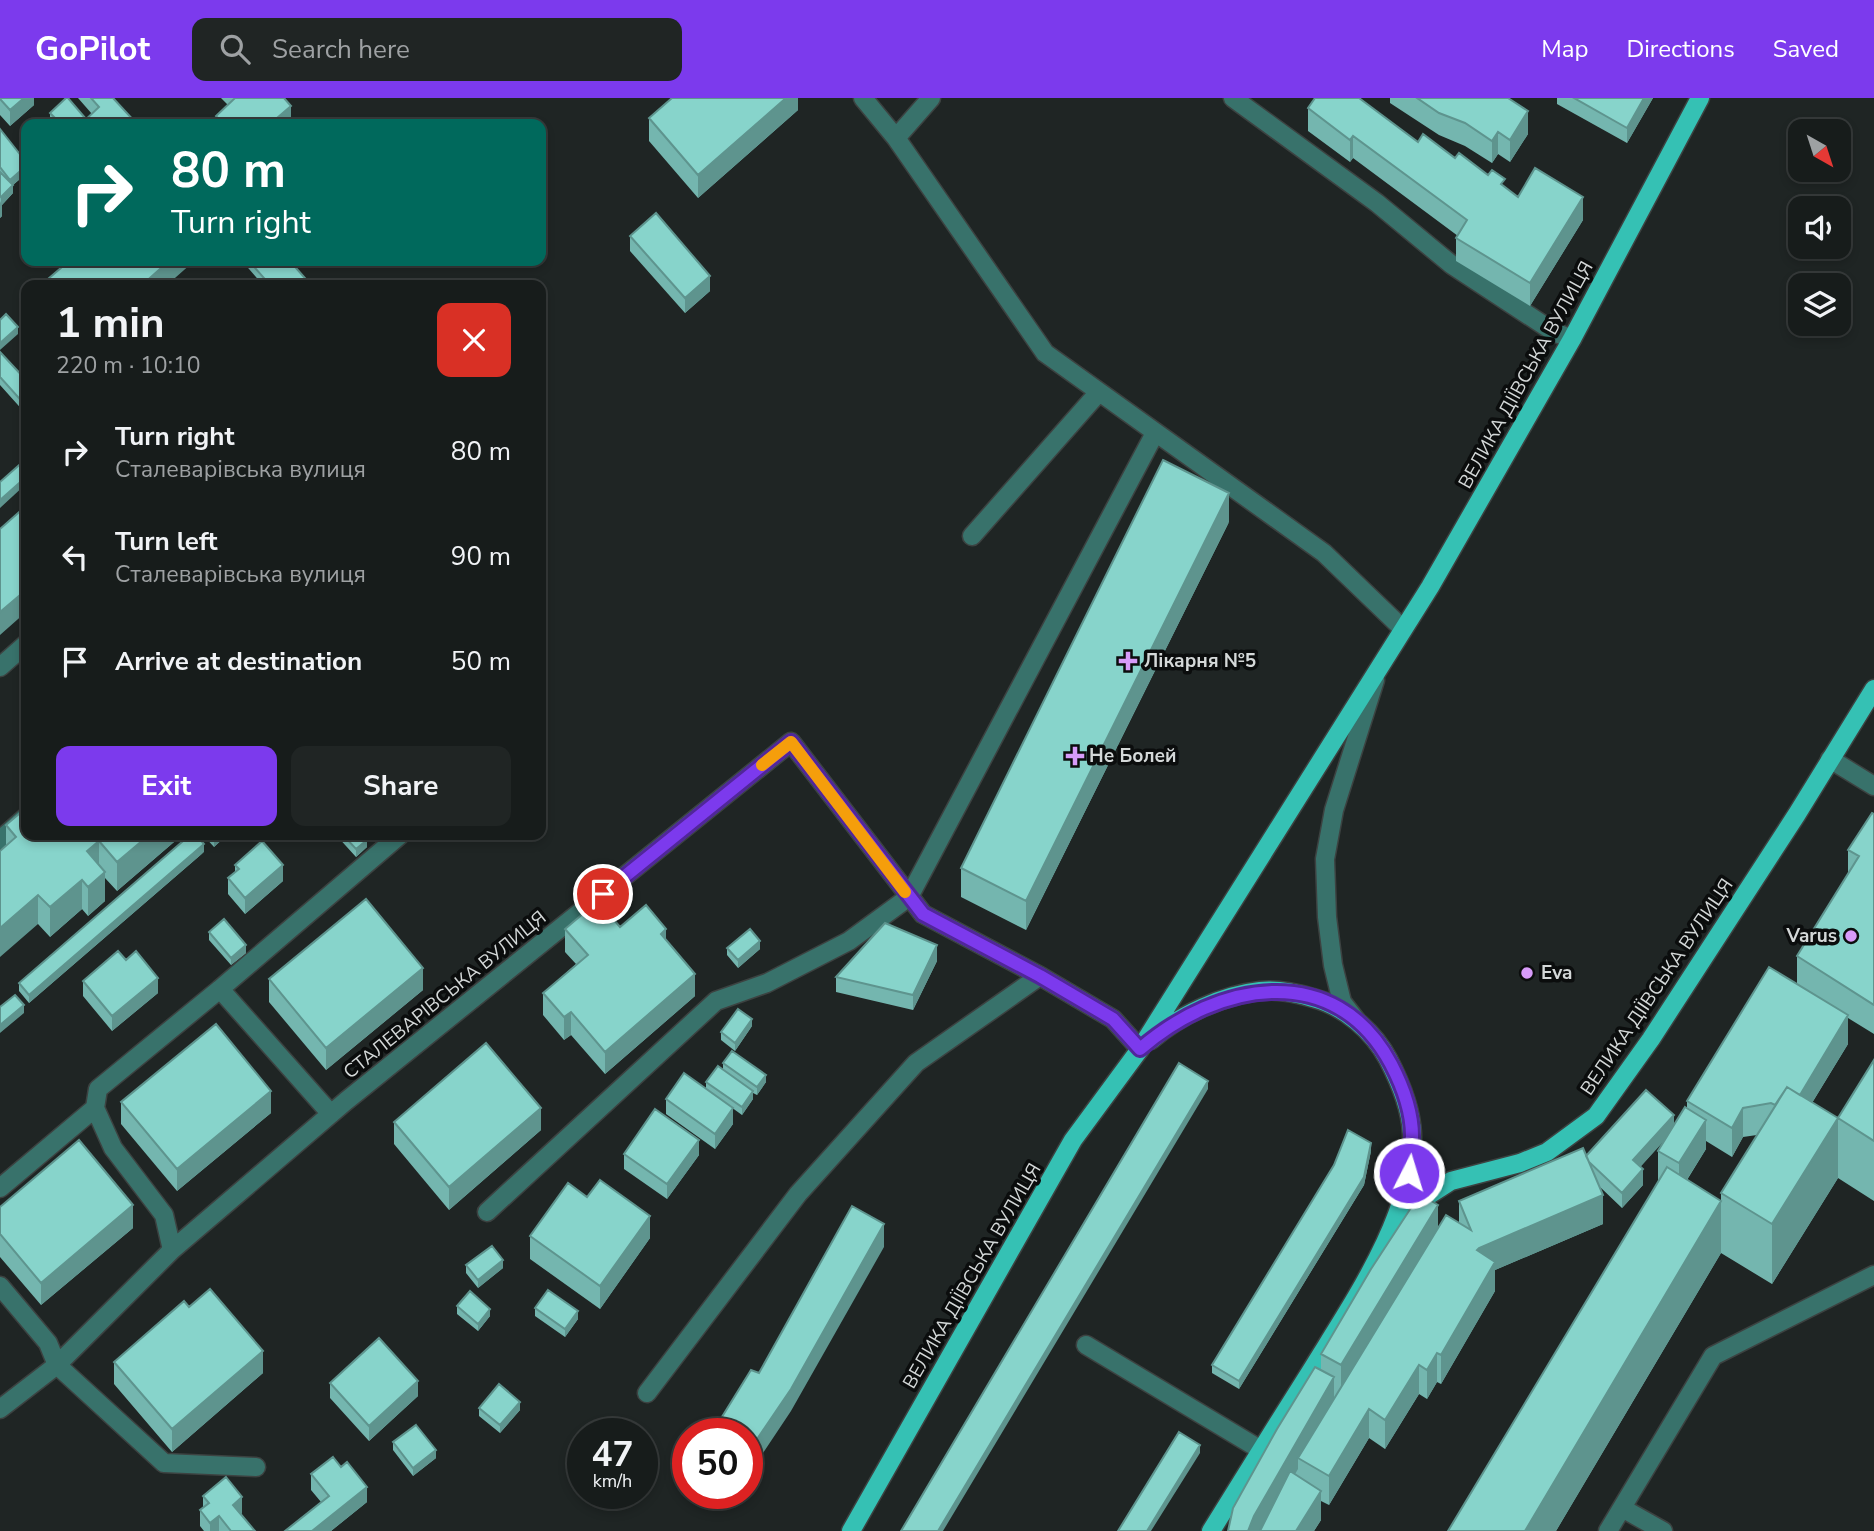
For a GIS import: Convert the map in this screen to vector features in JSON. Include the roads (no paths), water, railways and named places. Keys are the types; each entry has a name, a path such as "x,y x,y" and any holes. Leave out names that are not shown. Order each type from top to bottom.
{"main road":[{"name":"ВЕЛИКА ДІЇВСЬКА ВУЛИЦЯ","path":"851,1531 1073,1140 1140,1049 1437,575 1572,339 1700,98"},
{"name":"ВЕЛИКА ДІЇВСЬКА ВУЛИЦЯ","path":"1396,1217 1451,1181 1547,1153 1595,1116 1651,1039 1874,689"},
{"name":"ВЕЛИКА ДІЇВСЬКА ВУЛИЦЯ","path":"1140,1049 1163,1029 1194,1012 1228,999 1261,991 1294,993 1325,1001 1356,1020 1382,1047 1399,1080 1412,1133 1409,1173 1396,1217 1352,1303 1211,1531"}],"street":[{"path":"863,98 896,138 1045,353 1324,553 1403,629"},
{"path":"896,138 931,98"},
{"path":"1233,98 1377,203 1452,265 1554,332 1572,339"},
{"path":"972,536 1099,392"},
{"path":"487,1212 716,1001 767,983 849,941 909,897 1155,433"},
{"path":"0,667 21,650"},
{"name":"ВЕЛИКА ДІЇВСЬКА ВУЛИЦЯ","path":"1356,1020 1342,1003 1333,965 1327,917 1325,859 1334,810 1379,667"},
{"name":"СТАЛЕВАРІВСЬКА ВУЛИЦЯ","path":"0,1409 57,1365 172,1250 331,1115 791,742 923,914 1040,976 1113,1019 1140,1049"},
{"path":"1830,759 1874,786"},
{"path":"0,840 21,821"},
{"path":"172,1250 164,1215 113,1148 94,1108 98,1089 394,840"},
{"path":"647,1393 798,1194 916,1063 1040,976"},
{"path":"220,989 331,1115"},
{"path":"0,1188 94,1108"},
{"path":"1608,1531 1713,1356 1874,1275"},
{"path":"0,1286 48,1343 57,1365 164,1463 256,1467"},
{"path":"1086,1345 1261,1450"},
{"path":"1622,1508 1663,1531"}],"place":[{"name":"Лікарня №5","path":"1128,661"},
{"name":"Не Болей","path":"1075,756"},
{"name":"Varus","path":"1851,936"},
{"name":"Eva","path":"1527,973"}]}
